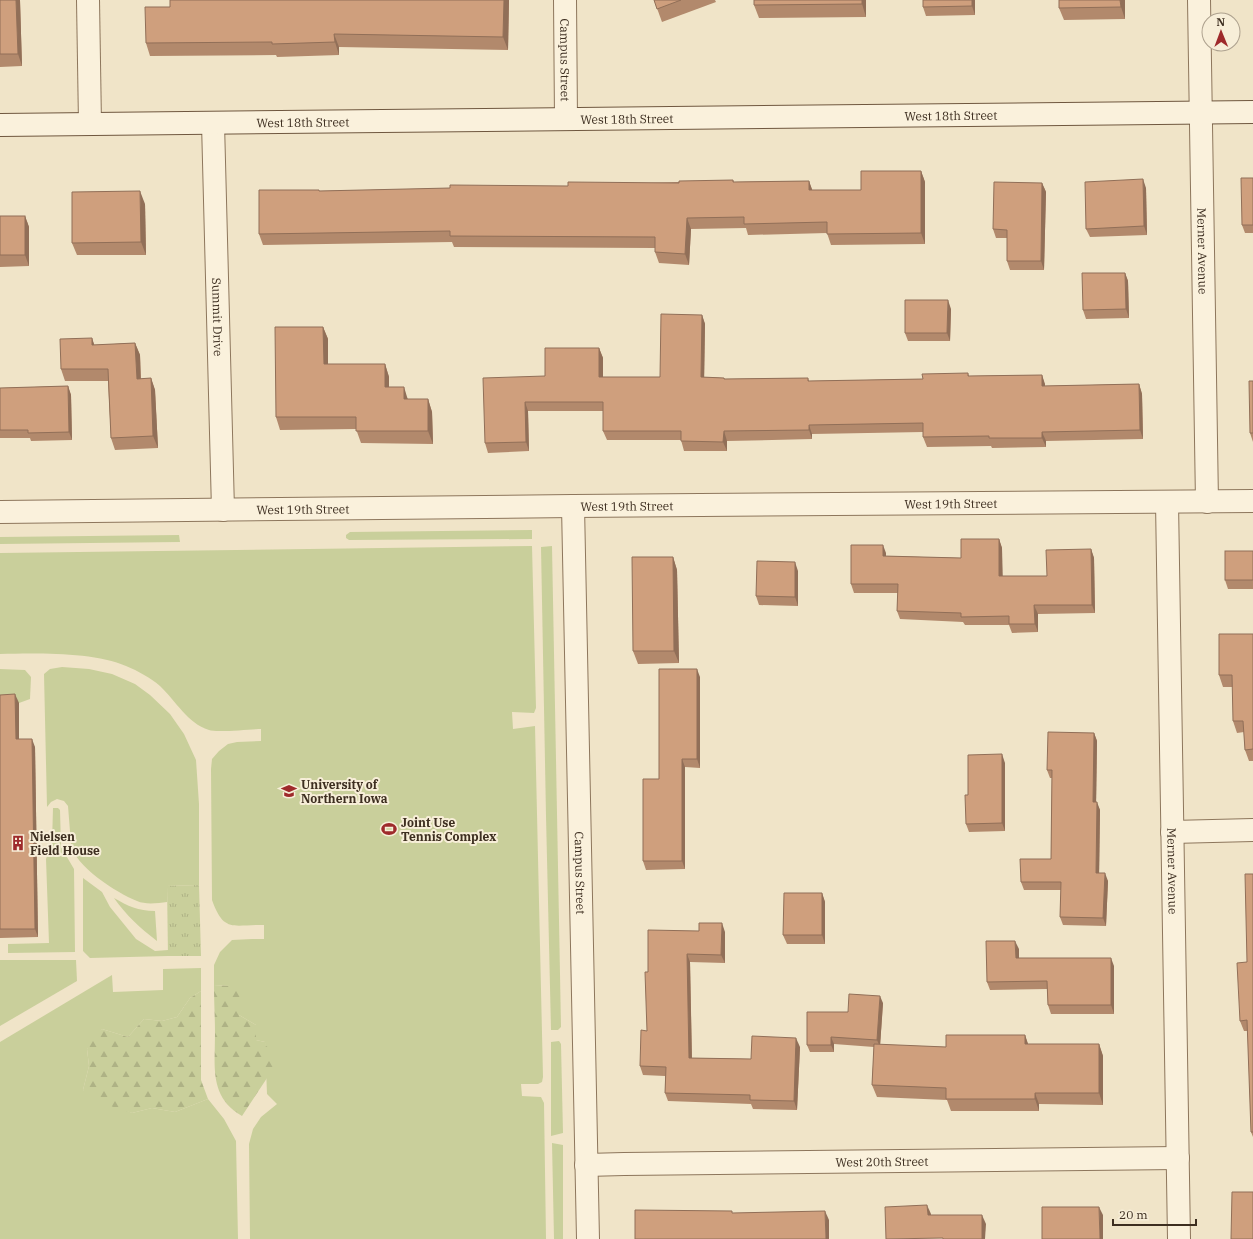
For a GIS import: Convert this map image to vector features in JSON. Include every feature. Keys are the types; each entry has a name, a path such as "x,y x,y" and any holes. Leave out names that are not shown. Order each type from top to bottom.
{"street":[{"path":"88,0 90,124"},
{"name":"Campus Street","path":"564,0 566,119"},
{"name":"Merner Avenue","path":"1199,0 1207,502"},
{"name":"West 18th Street","path":"0,125 1253,112"},
{"name":"Summit Drive","path":"213,123 223,510"},
{"name":"West 19th Street","path":"0,512 1253,501"},
{"name":"Merner Avenue","path":"1167,502 1179,1239"},
{"name":"Campus Street","path":"573,506 588,1239"},
{"path":"1172,832 1253,830"},
{"name":"West 20th Street","path":"586,1165 1178,1158"}],"green space":[{"path":"532,530 532,539 349,540 346,538 346,535 350,532"},
{"path":"179,535 180,542 0,544 0,537"},
{"path":"532,546 536,708 534,713 512,712 513,729 535,726 543,1077 542,1082 538,1084 521,1084 522,1096 541,1097 544,1103 546,1239 250,1239 249,1144 253,1129 261,1117 277,1104 267,1094 265,1042 256,1040 256,1025 239,1015 229,986 214,985 214,965 220,952 232,940 264,939 264,925 238,926 226,923 216,911 212,900 211,769 212,759 228,744 261,741 261,729 213,731 201,727 182,711 160,686 148,677 113,661 64,654 0,654 0,553"},
{"path":"552,546 561,1027 558,1030 551,1030 541,547"},
{"path":"62,667 89,669 112,674 135,684 150,695 170,714 184,734 196,760 199,804 199,885 167,886 167,902 144,903 119,892 98,878 88,870 74,852 71,844 68,806 64,801 57,799 51,802 47,807 44,674 50,669"},
{"path":"0,669 25,670 31,677 30,699 19,703 0,703"},
{"path":"53,808 58,808 60,810 61,847 74,869 75,952 8,953 8,944 49,943 46,859 52,843"},
{"path":"83,878 102,892 110,907 136,939 155,951 168,950 168,956 90,958 83,951"},
{"path":"199,885 201,956 168,956 167,886"},
{"path":"114,898 133,908 155,911 157,941 123,910"},
{"path":"0,960 76,960 77,981 0,1026"},
{"path":"201,968 201,991 190,998 177,1017 162,1021 144,1019 128,1037 102,1029 87,1049 89,1066 83,1090 132,1113 152,1108 175,1112 208,1099 224,1119 236,1141 238,1239 0,1239 0,1042 112,975 113,992 163,990 163,969"},
{"path":"214,985 229,986 243,994 239,1015 256,1025 256,1040 265,1042 266,1046 275,1052 273,1069 242,1116 231,1108 224,1100 216,1080"},
{"path":"201,991 201,1080 208,1099 175,1112 152,1108 132,1113 92,1100 83,1090 89,1066 87,1049 92,1037 102,1029 128,1037 144,1019 162,1021 177,1017 190,998"},
{"path":"559,1041 561,1044 563,1133 551,1136 551,1042"},
{"path":"552,1143 563,1145 563,1239 554,1239"}],"building":[{"path":"0,0 16,0 18,54 0,54"},
{"path":"170,0 504,0 503,37 334,34 335,42 272,44 272,42 146,43 145,7 170,7"},
{"path":"654,0 681,0 657,9"},
{"path":"754,0 862,0 862,4 754,5"},
{"path":"923,0 972,0 972,6 923,7"},
{"path":"1059,0 1120,0 1121,7 1059,8"},
{"path":"861,171 921,171 921,233 827,234 827,222 744,224 744,217 687,218 685,254 655,252 655,237 450,236 450,231 259,234 259,190 319,191 450,188 450,185 568,186 568,182 679,183 679,181 733,180 733,182 809,181 809,190 861,190"},
{"path":"1241,178 1253,178 1253,225 1242,225"},
{"path":"1143,179 1144,226 1086,229 1085,182"},
{"path":"994,182 1042,183 1041,261 1007,261 1007,230 993,229"},
{"path":"140,191 141,242 72,243 72,192"},
{"path":"0,216 25,216 25,255 0,255"},
{"path":"1082,273 1125,273 1126,309 1083,310"},
{"path":"905,300 948,300 947,333 905,333"},
{"path":"661,314 702,315 701,377 724,379 808,378 808,381 923,379 922,374 968,373 968,376 1042,375 1042,386 1139,384 1140,430 1042,432 1042,438 989,438 989,436 923,437 923,423 809,425 809,430 724,431 723,442 681,441 681,431 603,431 603,402 525,402 526,442 485,443 483,378 545,376 545,348 599,348 599,377 660,377"},
{"path":"275,327 323,327 324,364 385,364 385,387 404,387 404,399 428,399 428,431 356,431 356,417 276,417"},
{"path":"92,338 92,345 135,343 137,379 151,378 153,436 111,438 108,369 61,369 60,339"},
{"path":"1249,381 1253,381 1253,433 1250,433"},
{"path":"68,386 69,432 28,433 28,430 0,430 0,388"},
{"path":"961,539 999,539 999,576 1047,576 1046,550 1091,549 1092,605 1034,605 1035,624 1009,624 1009,616 961,617 961,613 897,611 898,584 851,584 851,545 883,545 883,556 961,558"},
{"path":"1225,551 1253,551 1253,580 1225,580"},
{"path":"632,557 673,557 674,651 633,651"},
{"path":"757,561 795,562 795,597 756,596"},
{"path":"1219,634 1253,634 1253,749 1245,750 1243,721 1233,721 1232,675 1219,675"},
{"path":"659,669 697,669 697,759 682,759 682,861 643,861 643,779 659,779"},
{"name":"Nielsen Field House","path":"15,694 16,739 32,739 35,929 0,929 0,695"},
{"path":"1048,732 1094,733 1093,802 1097,802 1096,873 1105,873 1103,918 1060,917 1061,882 1021,882 1020,859 1051,859 1052,770 1047,770"},
{"path":"1002,754 1002,823 966,824 965,795 968,795 968,755"},
{"path":"1245,874 1253,874 1253,1132 1251,1132 1247,1020 1240,1021 1237,963 1247,962"},
{"path":"784,893 822,893 822,935 783,935"},
{"path":"699,923 722,923 721,955 687,954 689,1058 751,1059 752,1036 796,1038 794,1101 750,1100 750,1095 665,1093 666,1067 640,1066 641,1030 647,1031 645,972 648,972 648,930 699,931"},
{"path":"986,941 1015,941 1016,958 1111,958 1111,1005 1048,1005 1047,981 987,982"},
{"path":"849,994 880,996 877,1040 831,1037 831,1045 807,1045 807,1012 848,1012"},
{"path":"946,1035 1025,1035 1025,1044 1099,1044 1099,1093 1035,1093 1035,1099 946,1099 946,1088 872,1085 874,1044 946,1047"},
{"path":"1232,1192 1253,1192 1253,1239 1231,1239"},
{"path":"927,1205 928,1215 982,1215 982,1239 886,1239 885,1207"},
{"path":"1042,1207 1099,1207 1100,1239 1042,1239"},
{"path":"635,1210 732,1211 732,1213 825,1211 826,1239 635,1239"}],"place":[{"name":"University of Northern Iowa","path":"289,791"},
{"name":"Joint Use Tennis Complex","path":"389,829"},
{"name":"Nielsen Field House","path":"18,843"}]}
